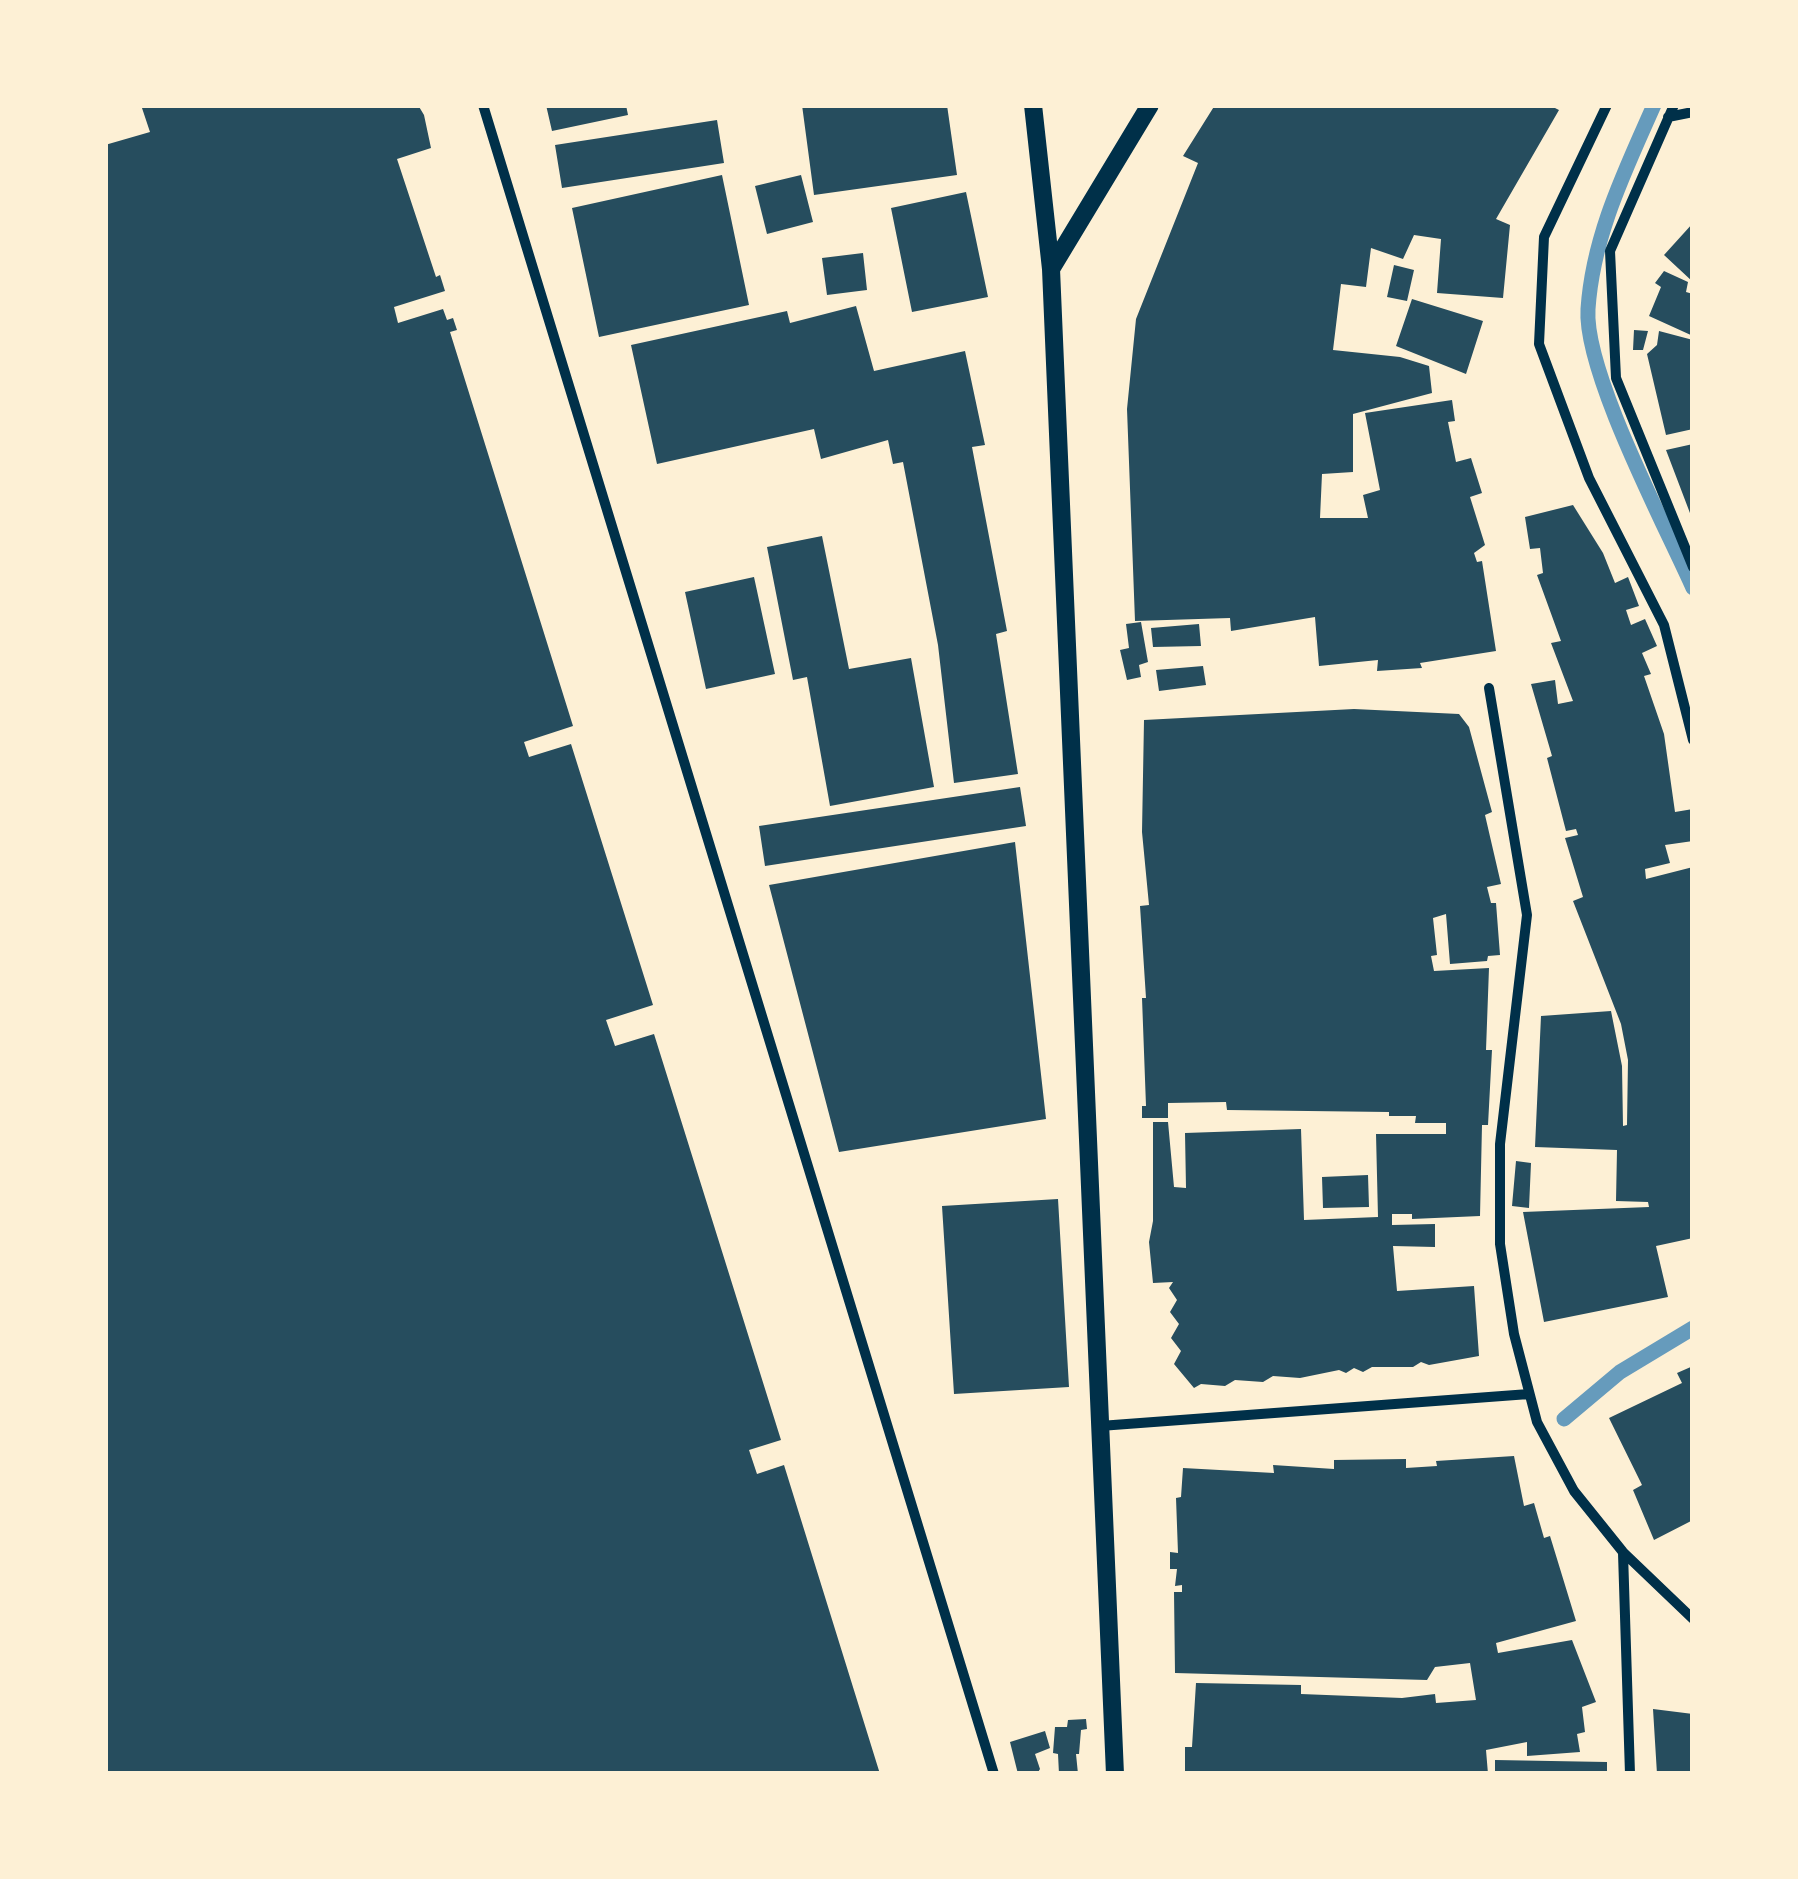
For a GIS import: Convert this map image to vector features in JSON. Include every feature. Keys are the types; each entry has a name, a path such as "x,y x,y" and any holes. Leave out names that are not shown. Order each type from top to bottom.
{"street":[{"path":"484,105 994,1774"},
{"path":"1033,105 1051,270 1115,1774"},
{"path":"1051,270 1150,105"},
{"path":"1608,105 1544,238 1539,344 1589,478 1664,626 1693,740"},
{"path":"1674,105 1610,251 1616,378 1693,567"},
{"path":"1668,117 1693,112"},
{"path":"1489,688 1527,915 1500,1144 1500,1244 1529,1394 1537,1422 1574,1491 1623,1552 1693,1619"},
{"path":"1100,1426 1529,1394"},
{"path":"1623,1552 1630,1774"}],"building":[{"path":"141,105 418,105 424,115 431,148 397,159 436,277 440,275 445,291 394,307 398,323 443,309 447,320 453,318 457,330 450,332 573,726 524,742 529,757 571,744 653,1005 606,1020 615,1046 654,1034 781,1440 749,1450 757,1474 784,1465 880,1774 105,1774 105,145 150,132"},
{"path":"546,105 626,105 628,115 552,131"},
{"path":"802,105 947,105 957,175 814,195"},
{"path":"1215,105 1549,105 1559,110 1496,219 1510,225 1503,298 1437,293 1441,239 1414,235 1403,259 1371,248 1366,287 1341,284 1333,350 1400,357 1429,366 1432,393 1353,414 1353,472 1322,474 1320,518 1368,518 1363,495 1380,490 1365,413 1452,400 1455,421 1448,422 1456,462 1471,458 1482,493 1470,497 1485,545 1474,553 1477,562 1482,561 1496,651 1420,663 1422,668 1377,671 1378,660 1319,666 1315,617 1231,631 1230,618 1135,621 1127,409 1136,319 1198,163 1183,156"},
{"path":"717,120 724,163 562,188 555,145"},
{"path":"722,175 749,305 599,337 572,208"},
{"path":"801,175 813,222 767,234 755,186"},
{"path":"966,192 988,297 912,312 891,208"},
{"path":"1693,223 1693,282 1664,255"},
{"path":"863,253 867,290 827,295 822,258"},
{"path":"1394,265 1414,270 1407,301 1387,297"},
{"path":"1664,271 1688,282 1686,292 1693,294 1693,336 1649,316 1661,287 1655,283"},
{"path":"1412,299 1483,321 1466,374 1396,346"},
{"path":"856,306 874,371 965,351 985,445 972,447 1007,631 996,634 1018,774 954,783 938,645 903,462 893,464 888,440 821,459 814,429 657,464 631,345 787,311 790,323"},
{"path":"1634,330 1648,331 1643,350 1633,350"},
{"path":"1659,331 1693,340 1693,429 1666,435 1647,354 1657,345"},
{"path":"1693,444 1693,521 1666,450"},
{"path":"1573,505 1603,553 1615,583 1628,577 1639,606 1626,610 1631,625 1645,619 1657,646 1642,653 1651,674 1644,676 1664,734 1675,812 1693,809 1693,841 1665,845 1670,863 1645,869 1646,879 1693,867 1693,1238 1656,1246 1668,1297 1544,1322 1523,1212 1649,1207 1648,1202 1616,1201 1617,1150 1535,1147 1541,1016 1611,1011 1622,1066 1623,1126 1627,1125 1628,1060 1621,1024 1573,901 1583,897 1565,838 1578,835 1576,829 1566,831 1547,758 1552,756 1531,684 1555,680 1558,704 1573,701 1551,643 1561,641 1537,575 1543,573 1540,548 1530,549 1525,517"},
{"path":"822,536 849,669 911,658 934,787 830,806 807,677 793,680 767,547"},
{"path":"754,577 775,674 706,689 685,592"},
{"path":"1141,622 1148,662 1139,665 1141,677 1127,680 1120,650 1129,648 1126,624"},
{"path":"1199,624 1201,646 1153,647 1151,628"},
{"path":"1203,666 1206,685 1159,691 1156,670"},
{"path":"1354,709 1459,714 1469,727 1492,812 1485,815 1501,884 1487,887 1491,903 1496,903 1500,955 1488,956 1487,961 1450,964 1446,914 1433,918 1437,955 1431,956 1434,971 1489,968 1486,1050 1492,1050 1488,1125 1482,1125 1480,1216 1412,1219 1412,1214 1392,1214 1392,1225 1435,1224 1435,1247 1393,1246 1397,1291 1474,1286 1479,1356 1429,1365 1421,1362 1413,1367 1372,1367 1363,1372 1354,1368 1346,1373 1339,1370 1300,1378 1273,1376 1263,1382 1235,1380 1225,1386 1201,1384 1194,1388 1174,1364 1181,1351 1171,1338 1179,1324 1170,1312 1177,1300 1169,1288 1173,1282 1153,1283 1149,1242 1153,1221 1153,1122 1168,1122 1174,1187 1186,1188 1185,1133 1301,1129 1304,1220 1378,1217 1376,1134 1446,1134 1446,1123 1415,1123 1416,1116 1389,1116 1389,1112 1227,1110 1226,1102 1168,1103 1168,1118 1142,1118 1142,1106 1146,1106 1142,998 1146,998 1140,906 1149,905 1142,832 1144,720"},
{"path":"1020,787 1026,826 765,866 759,826"},
{"path":"1015,842 1046,1119 839,1152 769,885"},
{"path":"1516,1161 1531,1163 1529,1208 1512,1206"},
{"path":"1368,1175 1369,1207 1323,1208 1322,1177"},
{"path":"1058,1199 1069,1387 954,1394 942,1206"},
{"path":"1693,1366 1693,1520 1654,1540 1633,1490 1642,1485 1609,1418 1682,1383 1677,1373"},
{"path":"1514,1456 1524,1506 1534,1503 1544,1538 1550,1536 1576,1621 1496,1643 1498,1653 1572,1640 1596,1702 1582,1707 1585,1732 1577,1734 1580,1752 1527,1756 1527,1742 1486,1750 1488,1774 1185,1774 1185,1747 1192,1747 1196,1683 1301,1685 1301,1694 1402,1698 1435,1694 1436,1703 1476,1700 1470,1663 1435,1667 1427,1680 1175,1673 1174,1592 1182,1592 1182,1585 1175,1586 1177,1569 1170,1569 1170,1552 1178,1553 1176,1498 1181,1497 1183,1468 1274,1473 1273,1465 1334,1469 1334,1460 1406,1459 1406,1468 1437,1466 1436,1461"},
{"path":"1653,1709 1693,1714 1693,1774 1657,1774"},
{"path":"1086,1719 1087,1729 1081,1730 1076,1754 1078,1774 1059,1774 1058,1754 1053,1753 1055,1727 1067,1727 1068,1720"},
{"path":"1045,1731 1050,1748 1035,1754 1040,1769 1037,1774 1018,1774 1010,1742"},
{"path":"1495,1760 1607,1762 1607,1774 1495,1774"}],"waterway":[{"path":"1654,105 1603,229 1591,282 1590,336 1612,408 1693,588"},
{"path":"1564,1419 1620,1372 1693,1328"}]}
